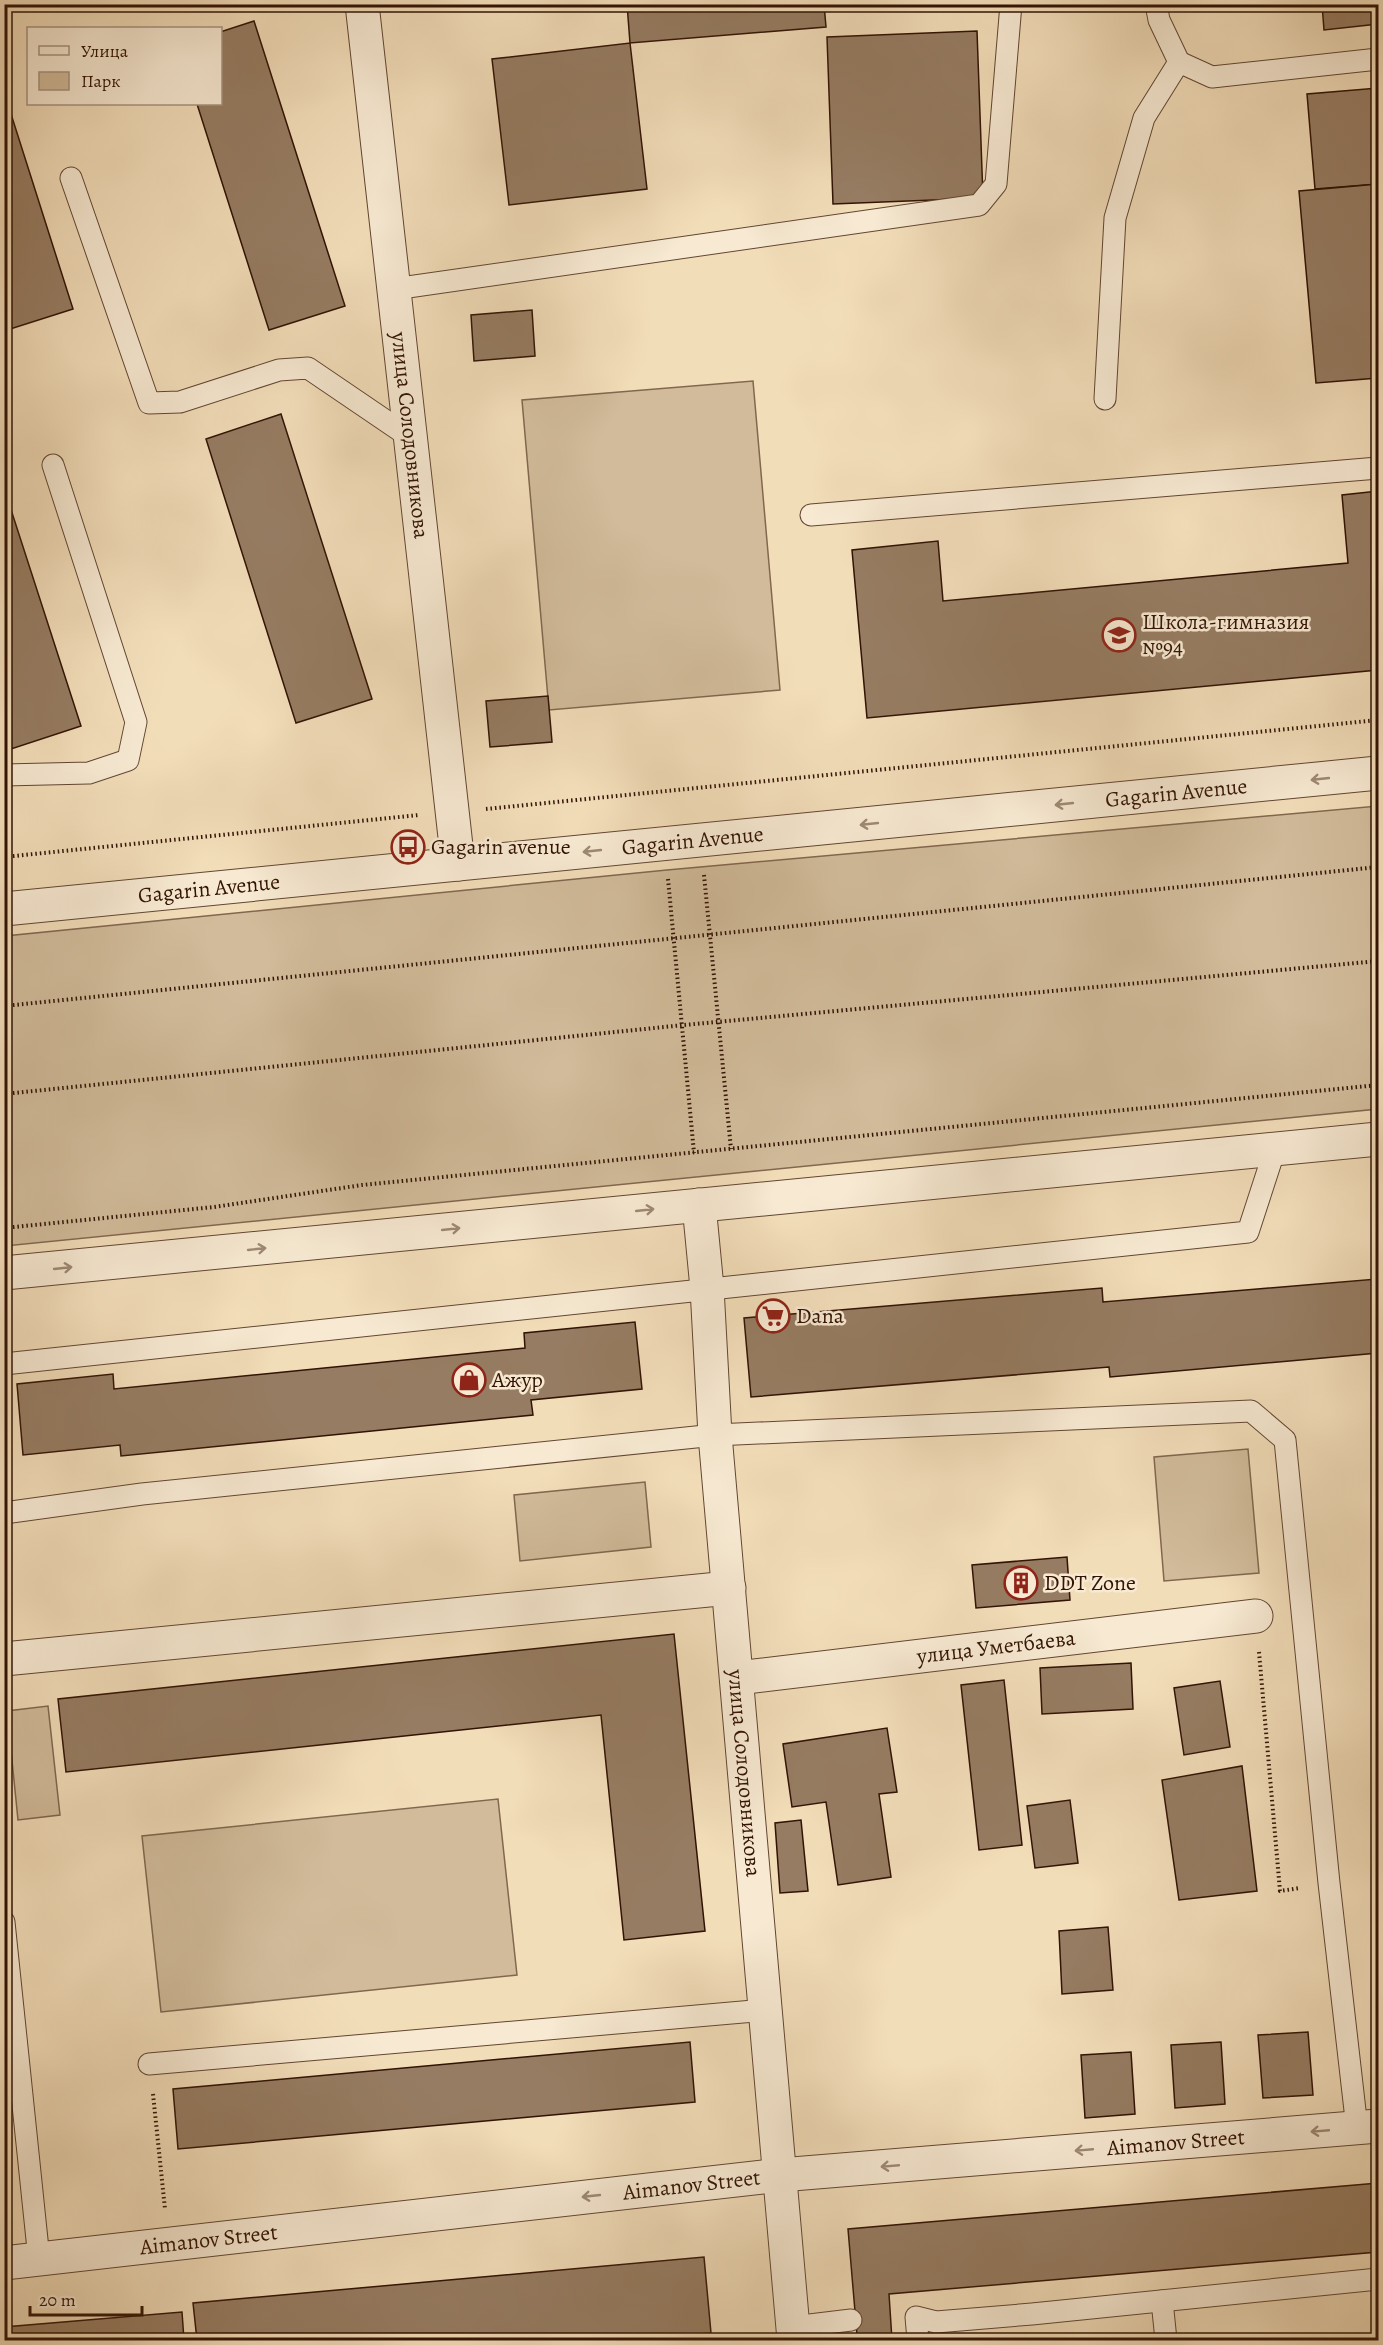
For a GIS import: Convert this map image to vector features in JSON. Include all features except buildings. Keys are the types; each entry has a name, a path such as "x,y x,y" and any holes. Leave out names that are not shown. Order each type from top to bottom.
{"street":[{"name":"улица Солодовникова","path":"363,4 458,864"},
{"name":"Gagarin Avenue","path":"4,909 1378,773"},
{"path":"4,1273 1378,1139"},
{"name":"улица Солодовникова","path":"699,1205 707,1288 715,1435 793,2334"},
{"path":"4,1659 729,1588"},
{"name":"улица Уметбаева","path":"737,1678 1256,1616"},
{"name":"Aimanov Street","path":"4,2263 780,2175 1368,2127"}],"lane":[{"path":"394,289 979,205 996,184 1011,4"},
{"path":"1156,4 1159,20 1179,62 1212,77 1378,59"},
{"path":"1105,399 1115,218 1144,118 1179,62"},
{"path":"71,178 149,403 180,402 279,370 308,368 411,438"},
{"path":"4,775 89,773 128,760 135,722 53,465"},
{"path":"811,515 1378,468"},
{"path":"4,1364 1248,1232 1275,1149"},
{"path":"4,1513 142,1494 715,1435 1251,1411 1285,1440 1329,1883 1368,2127"},
{"path":"4,1922 39,2259"},
{"path":"149,2064 765,2010"},
{"path":"918,2340 916,2317 936,2322 1378,2279"},
{"path":"1162,2301 1166,2340"},
{"path":"793,2334 851,2320"}],"path":[{"path":"4,857 1378,720"},
{"path":"704,867 731,1149"},
{"path":"4,1006 1378,867"},
{"path":"667,870 684,1025 694,1153"},
{"path":"4,1094 684,1025 1378,961"},
{"path":"4,1228 214,1207 362,1185 1378,1085"},
{"path":"1256,1616 1280,1891"},
{"path":"149,2064 169,2244"}],"green space":[{"path":"753,381 780,690 549,710 522,400"},
{"path":"1378,806 1378,1109 5,1246 5,936 667,870"},
{"path":"1248,1449 1259,1573 1164,1581 1154,1457"},
{"path":"645,1482 651,1547 520,1561 514,1495"},
{"path":"48,1706 60,1815 18,1820 7,1711"},
{"path":"498,1799 517,1975 161,2012 142,1836"}],"place":[{"name":"Школа-гимназия №94","path":"1119,635"},
{"name":"Gagarin avenue","path":"408,847"},
{"name":"Dana","path":"773,1316"},
{"name":"Ажур","path":"469,1380"},
{"name":"DDT Zone","path":"1021,1583"}]}
